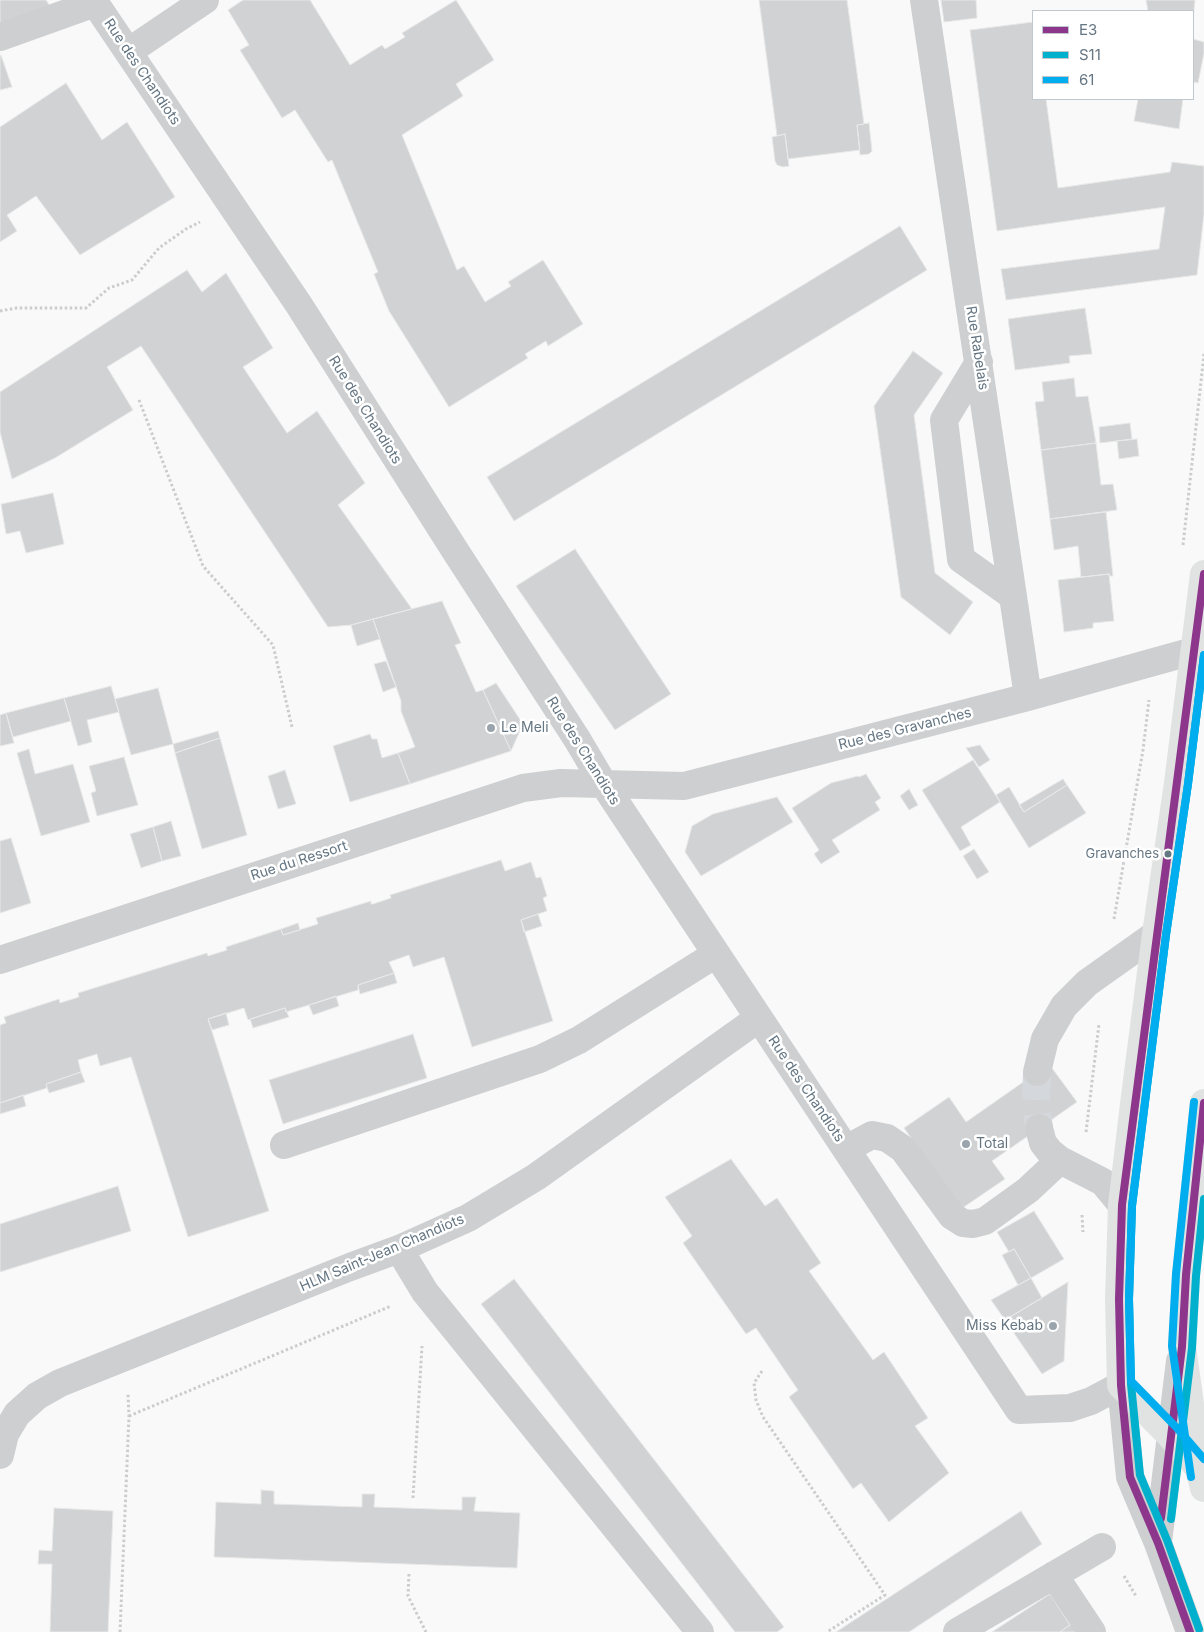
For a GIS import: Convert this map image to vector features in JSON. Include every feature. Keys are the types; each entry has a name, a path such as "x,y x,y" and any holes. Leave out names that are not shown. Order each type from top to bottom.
{"main road":[{"path":"1201,1478 1170,1435 1121,1385 1119,1298 1122,1205 1156,934 1199,649 1204,574"},
{"path":"1201,1478 1182,1347 1186,1275 1204,1103"}],"street":[{"path":"128,52 205,0"},
{"name":"Rue Rabelais","path":"924,0 1028,697"},
{"path":"0,37 94,1"},
{"name":"Rue des Chandiots","path":"94,1 299,304 577,739 603,783 1019,1410 1070,1408 1092,1401 1121,1385"},
{"path":"979,362 944,420 960,559 1013,596"},
{"name":"Rue des Gravanches","path":"603,783 684,786 1028,697 1199,649"},
{"name":"Rue du Ressort","path":"0,960 523,788 561,783 603,783"},
{"path":"1037,1072 1045,1039 1064,1006 1087,983 1156,934"},
{"path":"284,1145 540,1059 579,1040 716,954"},
{"name":"HLM Saint-Jean Chandiots","path":"0,1456 5,1434 17,1414 37,1396 60,1383 127,1355 399,1249 468,1218 536,1177 759,1018"},
{"path":"1039,1128 1044,1143 1050,1152 1060,1160 1103,1182 1122,1205"},
{"path":"846,1149 872,1135 888,1138 903,1149 952,1216 962,1223 973,1224 985,1221 1028,1190 1060,1160"},
{"path":"399,1249 425,1292 700,1632"},
{"path":"1158,1543 1182,1347"},
{"path":"1121,1385 1130,1477 1158,1543 1190,1632"},
{"path":"957,1632 1102,1547"},
{"path":"1054,1575 1092,1632"}],"path":[{"path":"0,311 16,308 86,308 109,288 132,280 159,248 186,229 232,206"},
{"path":"139,400 203,566 273,645 292,727"},
{"path":"129,1416 425,1292 413,1498"},
{"path":"120,1632 129,1416 127,1355"},
{"path":"762,1371 754,1383 756,1400 763,1417 885,1595 827,1632"},
{"path":"409,1574 408,1596 426,1632"}],"building":[{"path":"0,0 46,0 53,11 0,30"},
{"path":"243,0 310,0 350,65 382,45 385,49 405,37 402,33 456,0 494,60 456,84 463,96 402,135 457,270 464,266 485,302 511,286 508,282 543,260 583,324 548,346 546,341 525,354 528,358 449,407 389,311 374,274 378,272 332,160 328,162 295,110 282,118 240,50 249,45 228,10"},
{"path":"759,0 847,0 864,124 857,125 860,150 788,159 785,134 777,136"},
{"path":"941,0 976,0 977,18 944,22"},
{"path":"1146,0 1195,0 1194,10 1148,10"},
{"path":"1032,22 1032,100 1046,100 1058,188 1170,172 1172,162 1204,166 1204,214 1197,275 1006,300 1001,269 1159,249 1165,207 997,231 970,30"},
{"path":"1194,39 1204,42 1204,53 1198,83 1194,82"},
{"path":"0,56 12,87 0,90"},
{"path":"66,83 102,140 127,122 175,197 80,255 36,196 7,215 17,231 0,242 0,127"},
{"path":"1138,100 1183,100 1179,129 1134,121"},
{"path":"869,123 872,151 869,154 860,155 857,125"},
{"path":"785,134 789,166 783,167 777,165 775,161 772,137"},
{"path":"900,226 927,270 514,521 487,477"},
{"path":"187,270 202,292 226,273 273,348 243,367 287,433 317,411 365,483 338,505 412,609 351,625 328,627 141,346 107,367 133,410 55,458 12,479 0,432 0,392"},
{"path":"1085,308 1092,354 1069,356 1070,363 1015,370 1008,319"},
{"path":"913,351 943,373 914,415 935,573 973,602 950,635 901,597 874,406"},
{"path":"1074,378 1076,397 1088,396 1096,443 1041,450 1035,402 1044,401 1042,382"},
{"path":"1130,423 1132,439 1100,443 1099,427"},
{"path":"1137,439 1139,456 1119,459 1117,441"},
{"path":"1096,443 1101,485 1113,484 1117,510 1050,519 1041,450"},
{"path":"53,493 64,544 26,553 20,531 6,534 1,504"},
{"path":"1106,512 1113,576 1109,576 1109,574 1081,577 1078,546 1054,550 1050,519"},
{"path":"575,549 671,694 615,730 516,586"},
{"path":"1109,574 1114,621 1093,623 1093,628 1064,632 1058,580"},
{"path":"442,601 461,643 455,645 476,692 483,690 511,751 410,784 398,753 415,747 401,711 401,701 373,619"},
{"path":"373,619 380,639 357,646 351,625"},
{"path":"386,661 396,687 383,692 374,664"},
{"path":"496,683 523,724 511,751 483,690"},
{"path":"111,686 119,712 87,720 92,742 78,746 64,698"},
{"path":"158,688 173,744 131,755 115,699"},
{"path":"64,698 71,721 13,737 6,713"},
{"path":"6,713 14,743 0,746 0,715"},
{"path":"218,731 220,738 175,753 173,744"},
{"path":"370,734 372,739 377,739 382,758 398,753 410,784 350,802 333,746"},
{"path":"220,738 247,835 202,849 175,753"},
{"path":"980,745 990,760 979,767 966,748"},
{"path":"29,749 35,774 73,764 90,822 41,836 17,753"},
{"path":"124,757 138,805 97,816 91,793 96,791 89,766"},
{"path":"973,760 1000,802 961,827 971,845 960,851 922,790"},
{"path":"285,770 296,804 278,809 268,776"},
{"path":"866,774 881,798 875,802 880,810 832,840 840,852 821,864 814,854 819,850 792,808 831,783"},
{"path":"1063,779 1067,785 1024,812 1019,805"},
{"path":"1067,785 1086,813 1029,848 996,795 1009,787 1024,812"},
{"path":"909,789 918,805 909,810 900,796"},
{"path":"777,797 793,822 701,876 685,852 692,826 713,814"},
{"path":"171,821 181,856 162,861 153,827"},
{"path":"153,827 162,861 141,868 130,834"},
{"path":"11,838 31,903 0,913 0,841"},
{"path":"974,849 989,872 977,879 963,856"},
{"path":"501,860 505,871 531,862 536,878 541,877 547,896 543,898 547,911 521,920 553,1021 472,1047 444,957 413,967 409,955 389,962 394,973 358,985 358,990 286,1012 285,1008 248,1020 244,1008 208,1019 269,1211 188,1237 131,1057 100,1066 97,1054 78,1060 81,1072 46,1084 47,1088 0,1103 0,1025 6,1023 4,1017 59,999 60,1003 79,997 78,993 207,953 208,956 227,950 226,947 281,929 283,935 318,924 316,918 371,901 371,904 373,904 391,898 390,895"},
{"path":"538,914 542,926 524,932 521,920"},
{"path":"298,923 300,930 283,935 281,929"},
{"path":"394,973 397,983 360,994 358,985"},
{"path":"336,996 339,1006 313,1015 309,1005"},
{"path":"285,1008 289,1017 253,1028 250,1019"},
{"path":"226,1013 229,1025 212,1030 208,1019"},
{"path":"413,1034 427,1078 283,1124 269,1080"},
{"name":"Total","path":"1049,1064 1077,1102 992,1161 1005,1179 961,1209 904,1128 949,1097 966,1122"},
{"path":"81,1072 85,1082 49,1093 46,1084"},
{"path":"23,1095 26,1106 0,1114 0,1103"},
{"path":"731,1159 765,1206 777,1198 821,1263 809,1271 873,1360 884,1352 928,1418 915,1426 949,1473 889,1522 861,1483 853,1489 789,1397 798,1390 756,1328 746,1334 683,1243 692,1236 665,1197"},
{"path":"118,1186 131,1231 0,1272 0,1224"},
{"path":"1034,1211 1064,1259 1031,1278 1014,1249 1009,1252 997,1232"},
{"path":"1014,1249 1031,1278 1018,1285 1002,1255"},
{"path":"1031,1278 1042,1298 1005,1320 991,1300"},
{"path":"514,1279 784,1627 777,1632 735,1632 481,1304"},
{"path":"1068,1282 1064,1361 1042,1374 1005,1320"},
{"path":"261,1490 274,1491 274,1504 362,1507 362,1494 375,1494 374,1507 462,1510 462,1497 476,1497 474,1511 520,1513 517,1568 214,1557 216,1502 261,1504"},
{"path":"54,1508 113,1511 108,1632 50,1632 52,1564 38,1564 39,1550 52,1551"},
{"path":"1021,1511 1042,1544 909,1632 836,1632"},
{"path":"1050,1594 1070,1625 1060,1632 992,1632"},
{"path":"1073,1623 1079,1632 1060,1632 1070,1625"}],"tunnel":[{"path":"1037,1072 1036,1102 1039,1128"}],"transit line":[{"name":"E3","path":"1190,1632 1158,1543 1130,1477 1121,1385 1119,1299 1122,1205 1204,574"},
{"name":"S11","path":"1199,1629 1167,1540 1140,1475 1131,1384 1129,1299 1132,1206 1204,655"},
{"name":"61","path":"1204,655 1132,1206 1129,1299 1131,1381 1204,1459"},
{"name":"61","path":"1191,1477 1172,1346 1176,1274 1194,1102"},
{"name":"E3","path":"1161,1518 1182,1347 1186,1275 1204,1103"},
{"name":"S11","path":"1171,1519 1192,1348 1196,1276 1204,1199"}],"place":[{"name":"Le Meli","path":"491,728"},
{"name":"Gravanches","path":"1168,854"},
{"name":"Total","path":"966,1144"},
{"name":"Miss Kebab","path":"1053,1326"}]}
